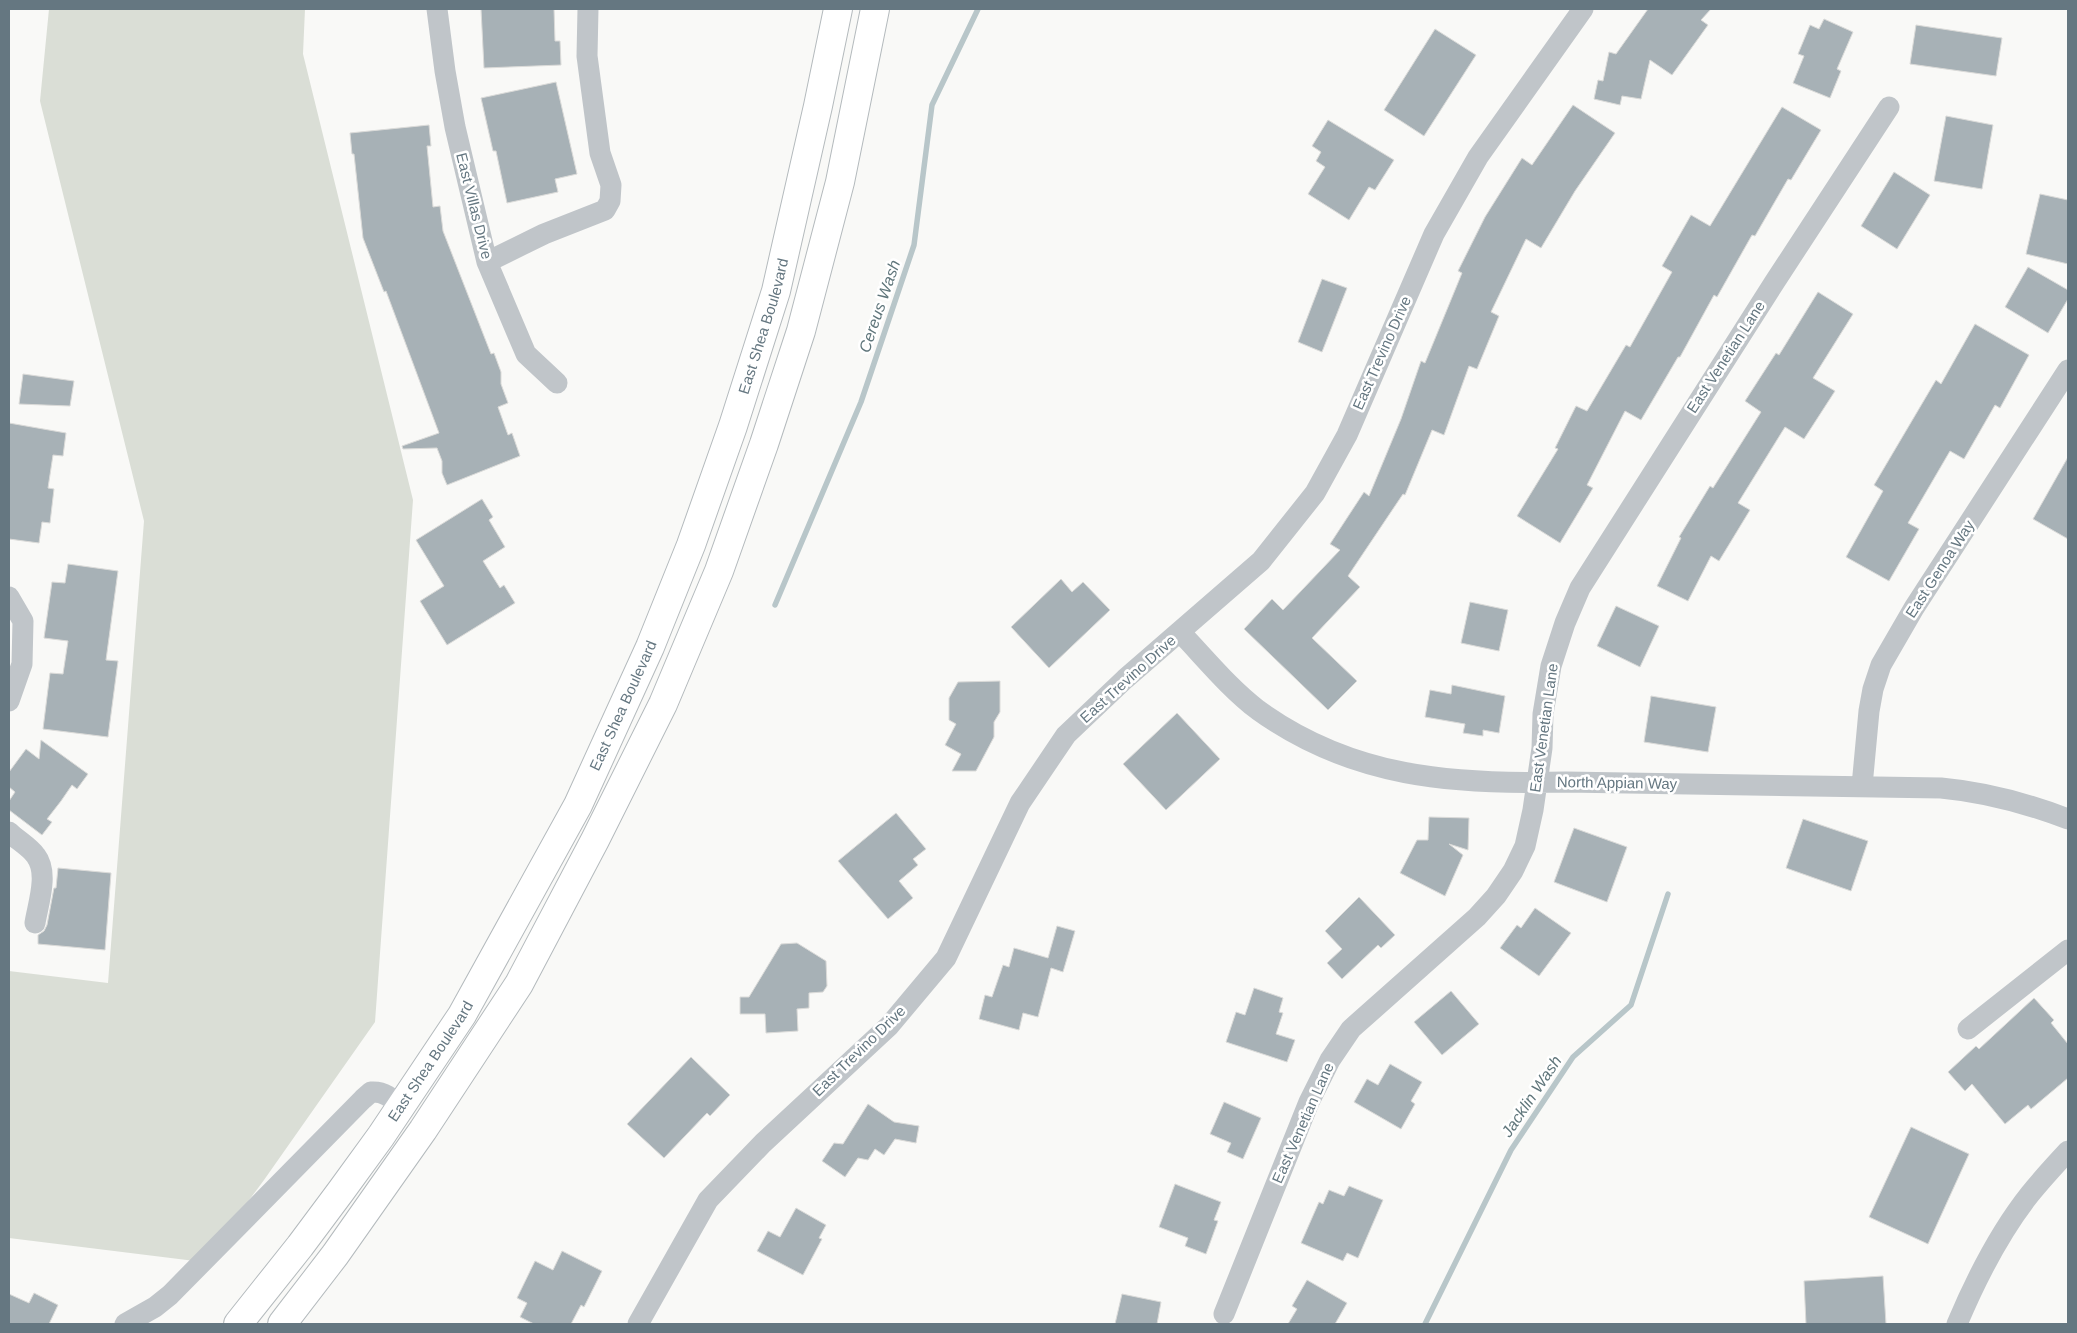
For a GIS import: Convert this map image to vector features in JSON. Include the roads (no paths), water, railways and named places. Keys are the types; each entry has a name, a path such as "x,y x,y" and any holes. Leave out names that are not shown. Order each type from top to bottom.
{"main road":[{"name":"East Shea Boulevard","path":"238,1324 300,1246 400,1107 462,1015 578,805 650,647 691,545 776,291 838,9"},
{"name":"East Shea Boulevard","path":"282,1324 335,1255 423,1130 519,984 595,840 663,704 718,571 801,331 837,191 875,9"},
{"path":"725,447 758,459"}],"street":[{"name":"East Villas Drive","path":"437,9 455,127 487,262 526,354 557,383"},
{"path":"487,262 544,234 605,210 610,200 611,185 600,153 587,56 588,9"},
{"name":"East Trevino Drive","path":"638,1324 708,1200 763,1143 889,1026 946,958 1020,803 1066,735 1125,679 1261,561 1315,493 1347,435 1434,234 1478,157 1583,9"},
{"name":"East Venetian Lane","path":"1224,1314 1309,1102 1330,1060 1351,1030 1478,917 1496,896 1513,871 1525,846 1537,783 1542,748 1543,714 1551,666 1564,623 1580,588 1768,291 1889,107"},
{"name":"East Genoa Way","path":"1862,786 1869,711 1873,689 1881,665 1914,608 2068,370"},
{"path":"9,597 23,621 22,664 9,701"},
{"name":"North Appian Way","path":"1180,632 1229,684 1257,709 1291,732 1340,755 1393,772 1440,779 1537,783 1862,786 1973,791 2006,798 2068,819"},
{"path":"9,832 36,856 41,867 41,887 35,923"},
{"path":"1968,1029 2068,950"},
{"path":"125,1324 155,1307 170,1295 371,1092 390,1096 400,1107"},
{"path":"1957,1324 1971,1291 2002,1234 2029,1195 2068,1151"}],"waterway":[{"name":"Cereus Wash","path":"775,605 861,402 914,245 932,105 978,9"},
{"name":"Jacklin Wash","path":"1425,1324 1511,1150 1573,1057 1631,1005 1668,894"}]}
